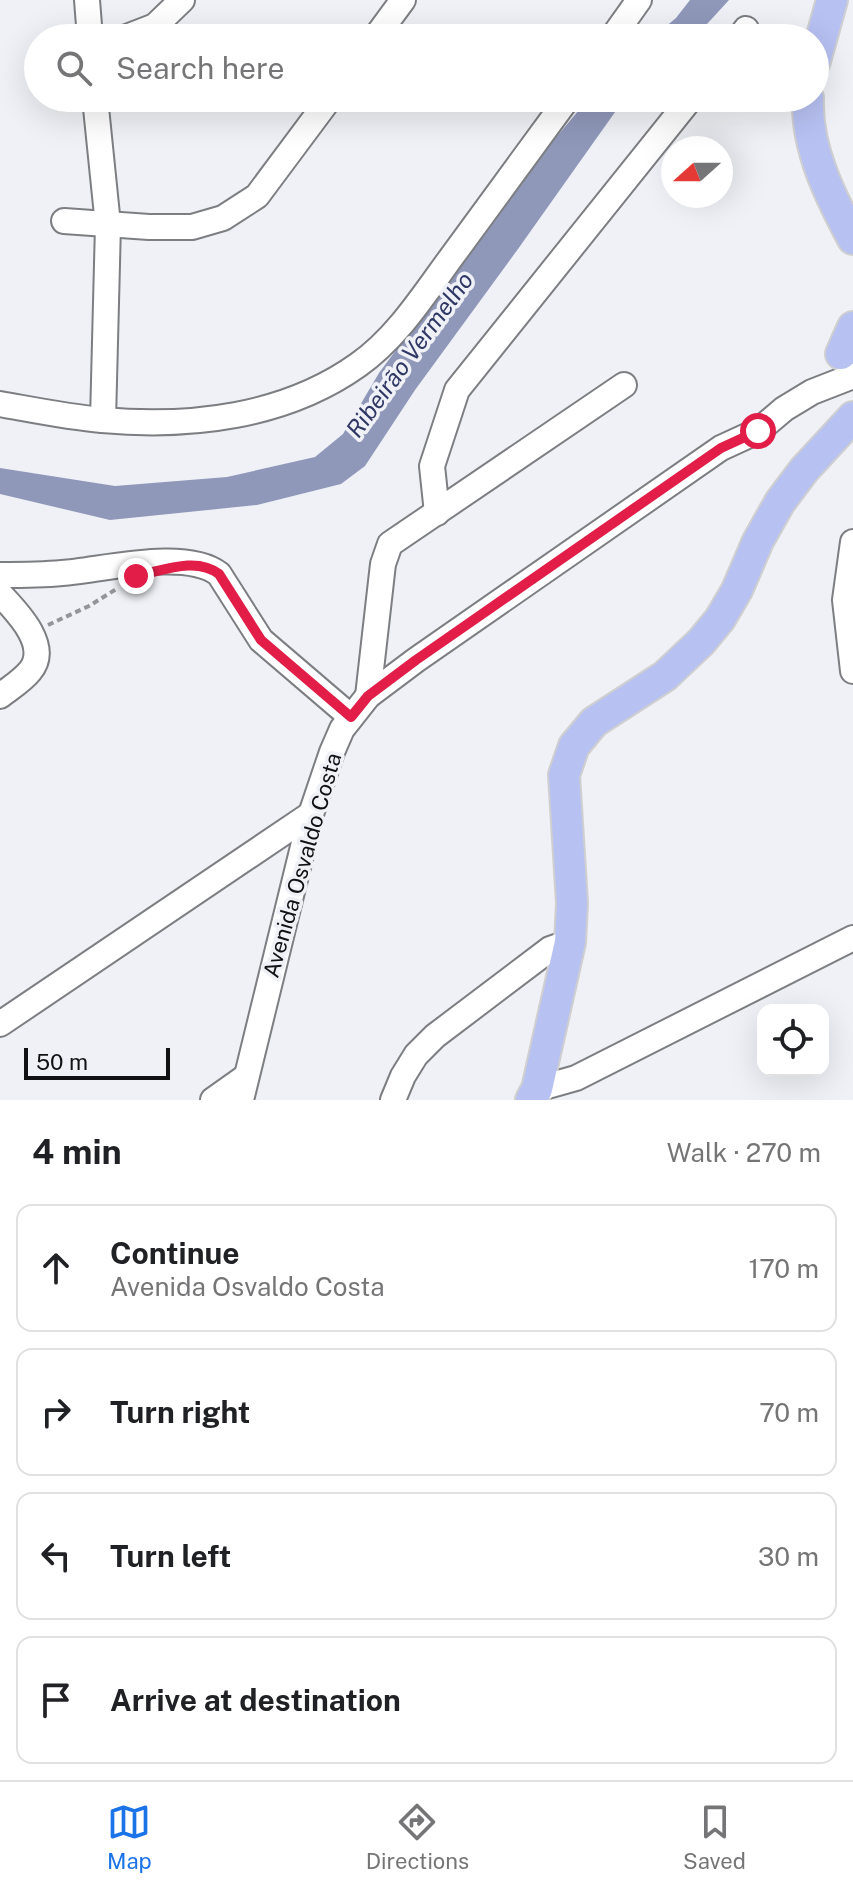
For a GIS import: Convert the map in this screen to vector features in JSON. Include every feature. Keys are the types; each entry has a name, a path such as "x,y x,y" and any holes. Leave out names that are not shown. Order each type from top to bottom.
{"main road":[{"path":"825,24 832,0"},
{"path":"808,112 814,149 853,239"},
{"path":"536,1096 570,942 572,903 564,775 574,746 594,722 665,676 701,642 737,590 758,541 780,502 853,417"}],"street":[{"path":"87,0 89,24"},
{"path":"157,24 182,0"},
{"path":"385,24 403,0"},
{"path":"622,24 639,0"},
{"path":"96,112 108,225 103,420"},
{"path":"64,221 192,227 223,218 257,196 320,112"},
{"path":"0,404 103,420 178,420 227,417 259,411 307,395 359,365 397,329 558,112"},
{"path":"437,513 432,466 457,390 680,112"},
{"name":"Avenida Osvaldo Costa","path":"243,1089 311,814 342,729 368,696 721,448 758,431 784,409 812,392 850,350"},
{"path":"368,696 385,553 397,539 624,385"},
{"path":"853,542 845,600 853,671"},
{"path":"0,575 61,573 165,562 210,568 219,574 261,640 351,717"},
{"path":"0,594 32,633 36,653 32,669 0,696"},
{"path":"0,1024 311,814"},
{"path":"536,1096 853,938"},
{"path":"393,1100 416,1055 435,1036 550,949 570,942"},
{"path":"213,1100 243,1089"}],"path":[{"path":"32,633 89,606 124,584"}],"water":[{"path":"690,0 729,0 707,24 669,24"},
{"name":"Ribeirão Vermelho","path":"577,112 615,112 415,390 365,466 341,484 257,505 110,520 0,494 0,468 115,486 227,477 315,457 343,434 379,373 538,159"}],"route":[{"path":"136,576 195,564 210,568 219,574 261,640 351,717 368,696 416,660 721,448 758,431"}]}
